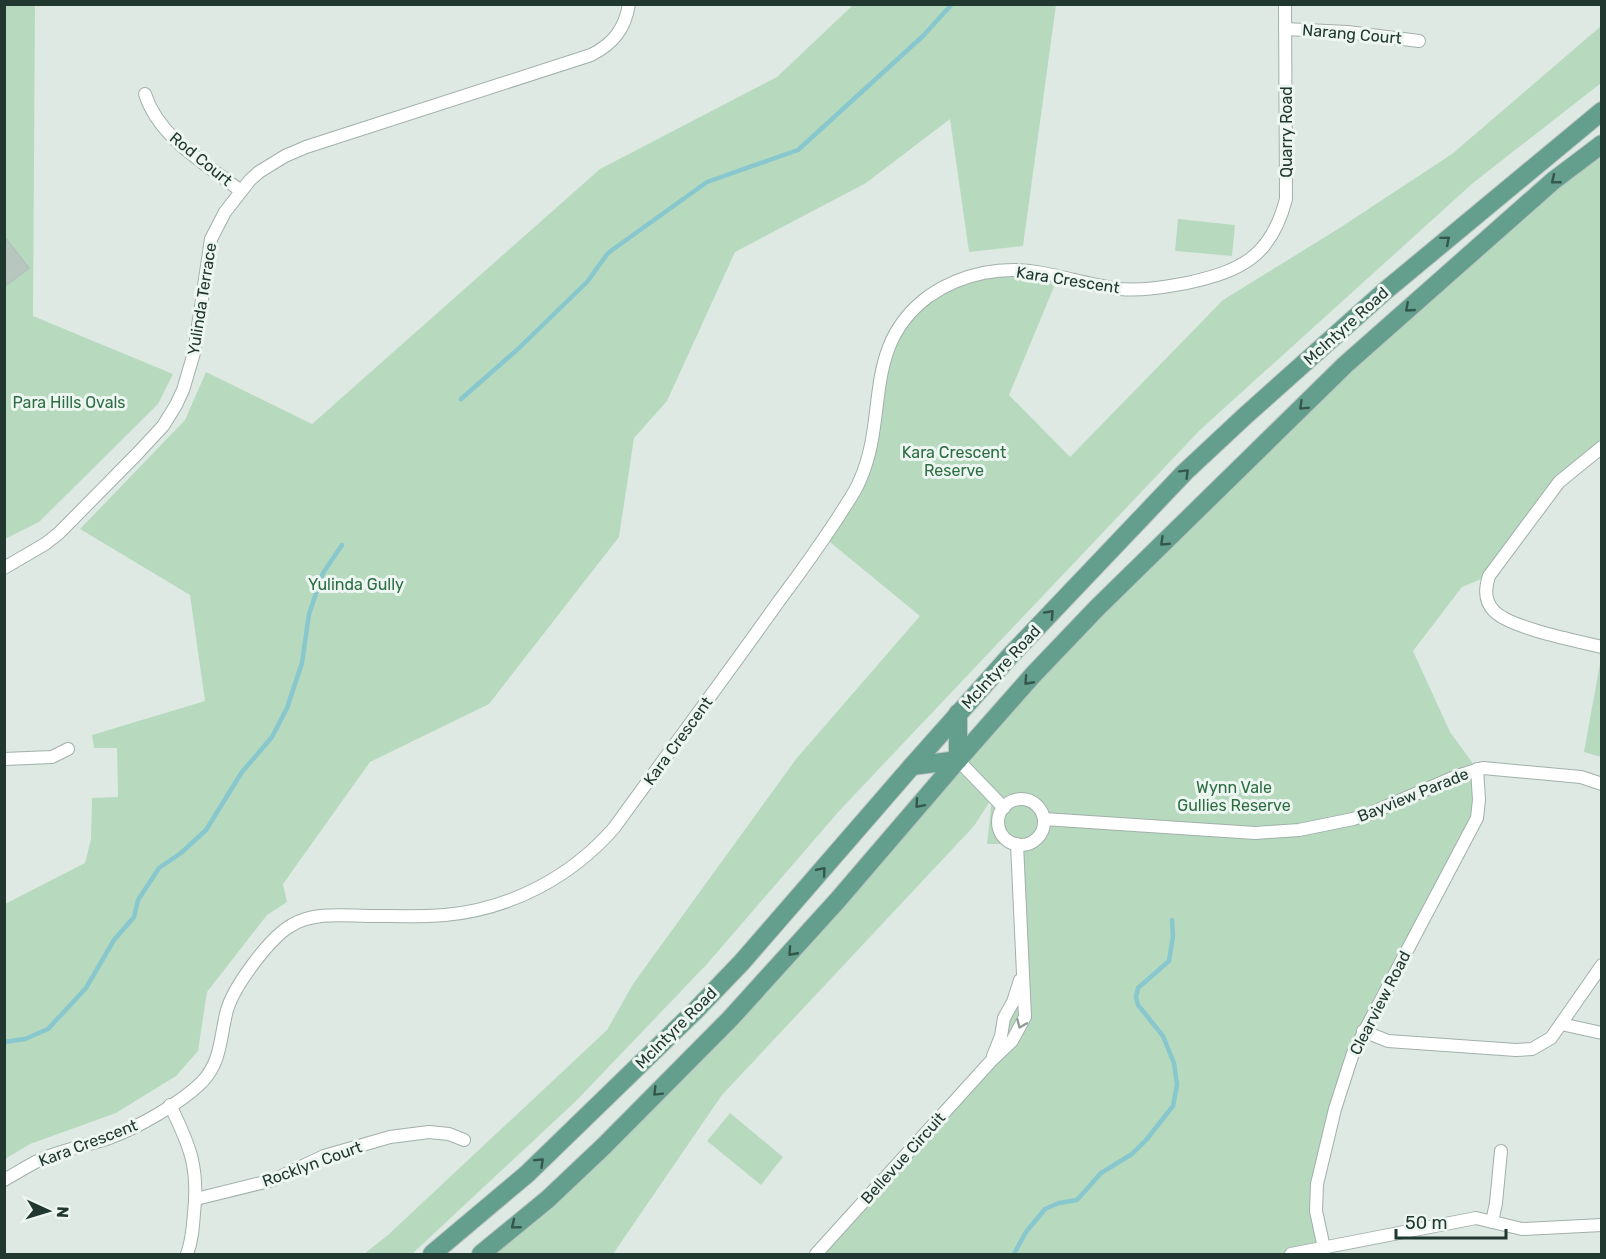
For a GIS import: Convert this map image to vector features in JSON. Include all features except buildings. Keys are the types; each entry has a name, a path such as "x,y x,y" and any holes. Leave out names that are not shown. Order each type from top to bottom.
{"main road":[{"name":"McIntyre Road","path":"432,1254 527,1174 742,963 1009,657 1185,472 1385,291 1602,111"},
{"name":"McIntyre Road","path":"481,1254 548,1199 730,1019 830,909 958,760 1097,608 1345,365 1553,181 1602,144"},
{"path":"912,766 958,760 958,714"}],"street":[{"name":"Yulinda Terrace","path":"4,568 59,533 163,426 183,390 194,353 211,239 215,228 241,191 259,172 285,156 306,147 591,55 611,43 619,34 629,4"},
{"name":"Quarry Road","path":"1259,252 1278,223 1286,199 1285,4"},
{"name":"Narang Court","path":"1285,28 1347,32 1419,41"},
{"name":"Rod Court","path":"145,94 154,115 176,141 241,191"},
{"name":"Kara Crescent","path":"4,1180 42,1159 123,1133 170,1105 201,1082 212,1069 220,1052 226,1012 236,989 269,945 292,925 310,917 426,916 477,910 509,900 546,884 577,864 598,845 614,828 737,660 825,538 855,491 868,458 880,376 889,347 906,319 929,296 958,280 1000,270 1040,272 1122,289 1153,289 1227,272 1247,262 1259,252"},
{"path":"1602,447 1559,482 1489,576 1486,587 1487,598 1493,610 1500,616 1520,625 1602,647"},
{"path":"4,759 52,758 68,749"},
{"path":"958,760 1004,808"},
{"name":"Bayview Parade","path":"1044,819 1255,832 1299,830 1334,824 1371,813 1477,769 1581,777 1602,784"},
{"name":"Clearview Road","path":"1324,1248 1316,1211 1317,1184 1335,1109 1353,1053 1363,1031 1477,818 1479,800 1477,769"},
{"path":"1025,799 1034,803 1040,809 1044,819 1040,835 1030,843 1023,845 1010,842 1004,837 999,827 998,820 1004,808 1009,803 1025,799"},
{"name":"Bellevue Circuit","path":"816,1254 991,1061 1012,1041 1025,1017 1017,844"},
{"path":"1363,1031 1388,1041 1516,1050 1532,1049 1551,1038 1602,966"},
{"name":"Bellevue Circuit","path":"991,1061 1001,1036 1004,1018 1013,1002 1022,976"},
{"path":"1561,1024 1602,1033"},
{"path":"170,1105 192,1155 196,1173 196,1199 187,1254"},
{"name":"Rocklyn Court","path":"196,1199 273,1180 324,1156 390,1137 429,1131 449,1134 464,1140"},
{"path":"1492,1222 1501,1151"},
{"path":"1291,1254 1476,1218 1522,1229 1602,1225"}],"green space":[{"name":"Para Hills Ovals","path":"5,5 35,5 33,316 173,374 158,404 39,522 5,539"},
{"name":"Yulinda Gully","path":"853,5 1056,5 1023,246 969,252 950,119 866,183 735,252 667,401 634,438 619,537 489,704 370,762 283,884 287,902 267,915 207,992 198,1051 176,1076 116,1113 30,1144 5,1159 5,904 85,863 91,839 92,798 118,797 117,748 94,748 92,735 205,701 190,595 80,529 185,420 206,372 312,424 600,169 777,77"},
{"name":"Kara Crescent Reserve","path":"1601,26 1601,83 1473,183 1200,430 840,810 707,964 576,1101 412,1254 364,1254 388,1235 607,1030 633,984 796,759 920,616 825,538 855,491 897,332 944,288 1014,270 1056,282 1009,395 1070,457 1223,300 1338,229 1452,154"},
{"name":"Wynn Vale Gullies Reserve","path":"1601,144 1601,447 1565,476 1489,576 1462,587 1413,651 1450,732 1477,769 1479,810 1371,1015 1317,1184 1324,1248 1291,1254 816,1254 991,1061 1022,976 1017,844 987,844 992,798 974,826 722,1095 613,1254 481,1254 604,1146 945,775 1345,365"},
{"path":"1178,219 1235,225 1232,256 1175,251"},
{"path":"1602,659 1601,757 1584,752"},
{"path":"730,1113 783,1157 761,1185 707,1141"}],"waterway":[{"path":"461,399 518,349 587,282 608,253 707,182 798,150 923,36 952,4"},
{"path":"4,1042 25,1039 48,1029 86,988 114,940 134,917 138,900 159,868 181,853 206,830 242,772 272,737 287,708 302,663 309,614 323,573 342,545"},
{"path":"1014,1254 1026,1232 1045,1209 1059,1203 1077,1200 1101,1173 1132,1154 1173,1106 1177,1085 1174,1063 1163,1036 1138,1005 1136,997 1138,988 1169,961 1173,936 1172,920"}]}
